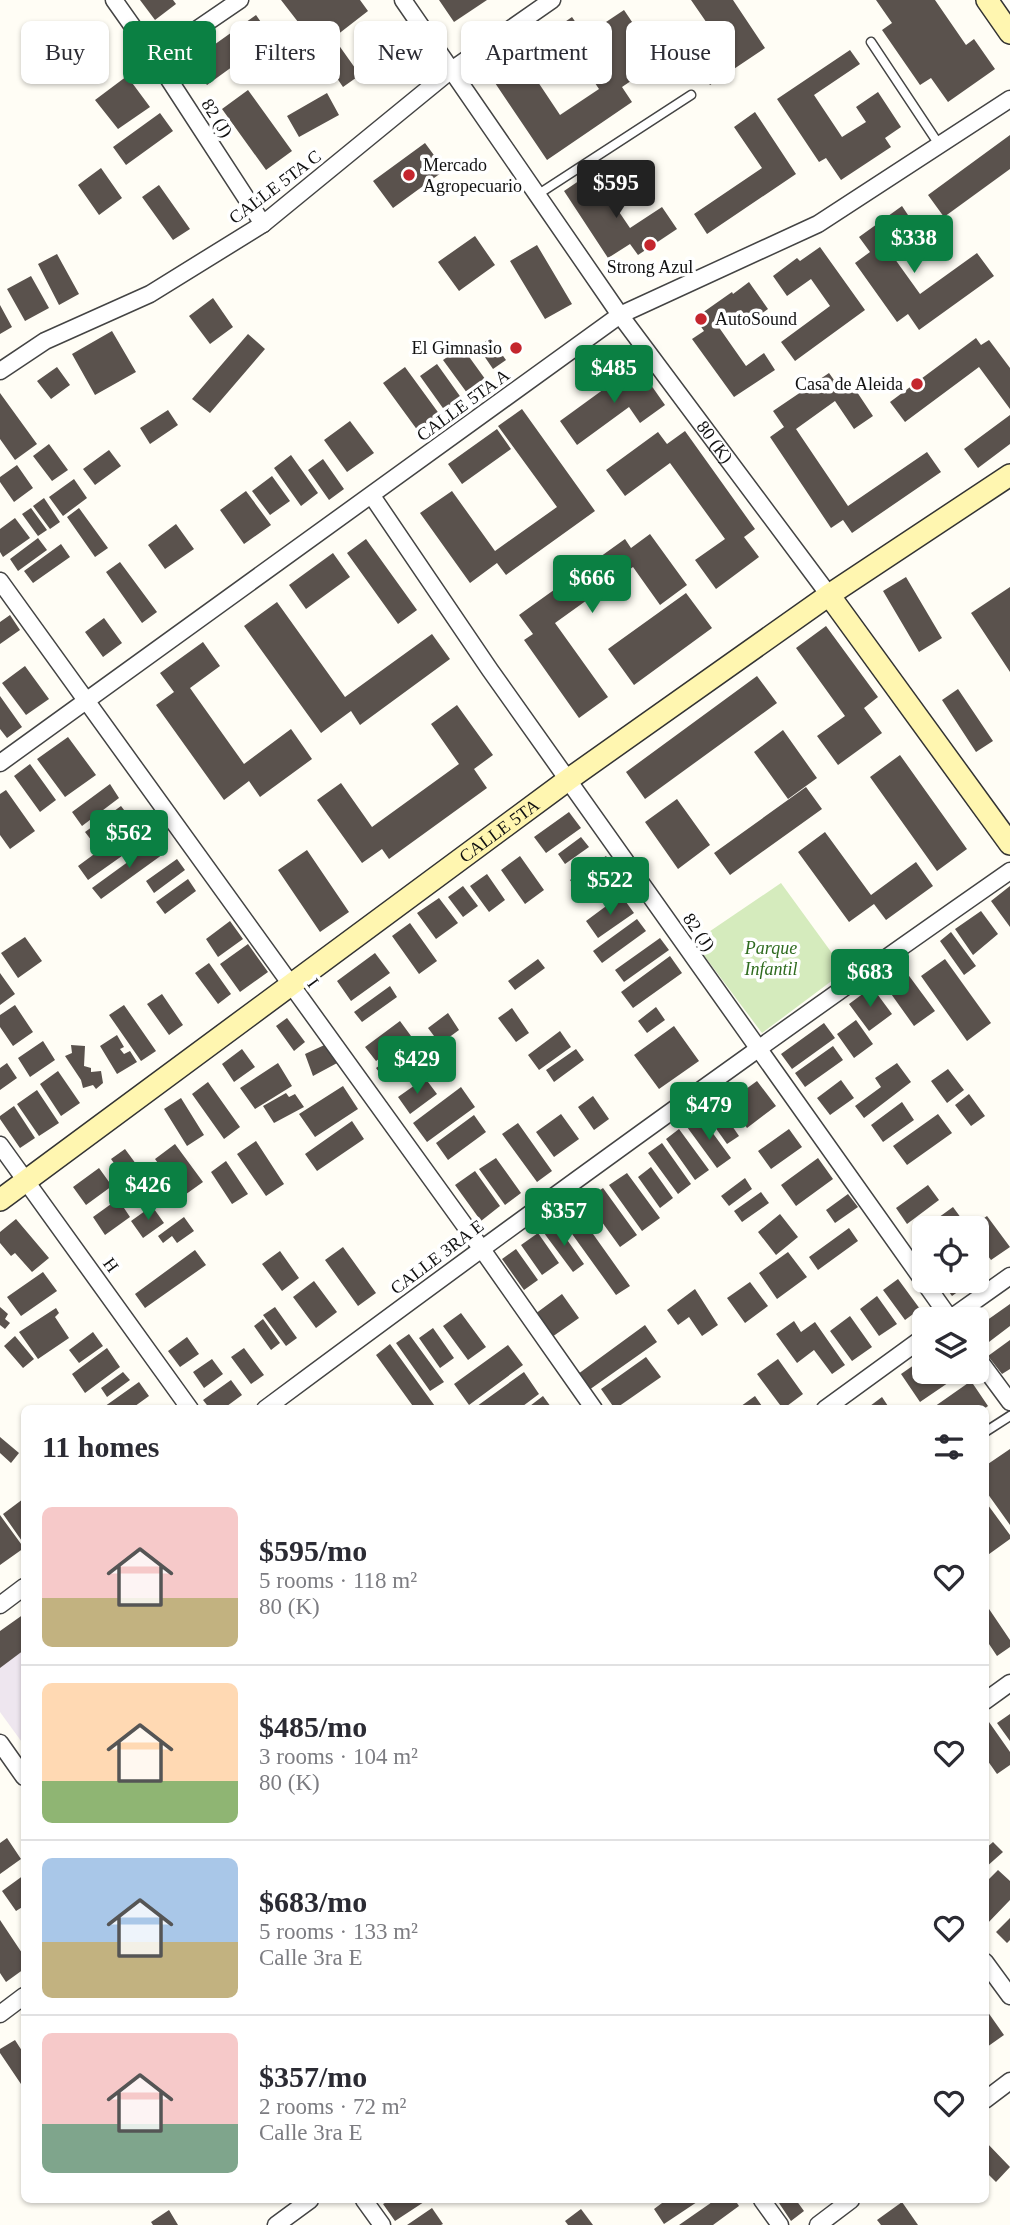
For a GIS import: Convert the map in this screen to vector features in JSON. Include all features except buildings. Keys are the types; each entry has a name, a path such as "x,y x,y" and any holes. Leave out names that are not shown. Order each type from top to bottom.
{"street":[{"name":"82 (J)","path":"114,0 129,21"},
{"path":"209,21 240,0"},
{"name":"80 (K)","path":"403,0 620,315 1010,844"},
{"name":"CALLE 5TA C","path":"0,370 46,341 150,294 263,224 450,71 552,0"},
{"path":"987,0 1010,33"},
{"name":"82 (J)","path":"172,84 263,224"},
{"name":"CALLE 5TA A","path":"0,763 620,315 818,225 1010,99"},
{"name":"CALLE 5TA","path":"0,1200 569,779 829,595 1010,475"},
{"name":"82 (J)","path":"372,496 941,1307"},
{"name":"I","path":"0,581 481,1248 590,1405"},
{"name":"CALLE 3RA E","path":"270,1405 758,1047 1010,871"},
{"name":"H","path":"0,1145 187,1405"},
{"path":"966,1307 1010,1276"},
{"path":"830,1405 912,1346"},
{"path":"989,1374 1010,1402"},
{"path":"0,1605 21,1589"},
{"path":"989,1698 1010,1683"},
{"path":"0,1743 21,1773"},
{"path":"989,1967 1010,1996"},
{"path":"0,2014 21,1998"},
{"path":"989,2096 1010,2081"},
{"path":"276,2225 306,2203"},
{"path":"366,2203 382,2225"},
{"path":"764,2203 780,2225"},
{"path":"818,2225 847,2203"}],"lane":[{"path":"871,42 940,146"},
{"path":"537,195 691,95"},
{"path":"989,1429 1010,1416"}],"shaded area":[{"path":"21,1621 21,1741 0,1712 0,1636"}],"green space":[{"name":"Parque Infantil","path":"781,883 845,971 762,1033 694,942"}],"place":[{"name":"Mercado Agropecuario","path":"409,175"},
{"name":"Strong Azul","path":"650,245"},
{"name":"AutoSound","path":"701,319"},
{"name":"El Gimnasio","path":"516,348"},
{"name":"Casa de Aleida","path":"917,384"}]}
